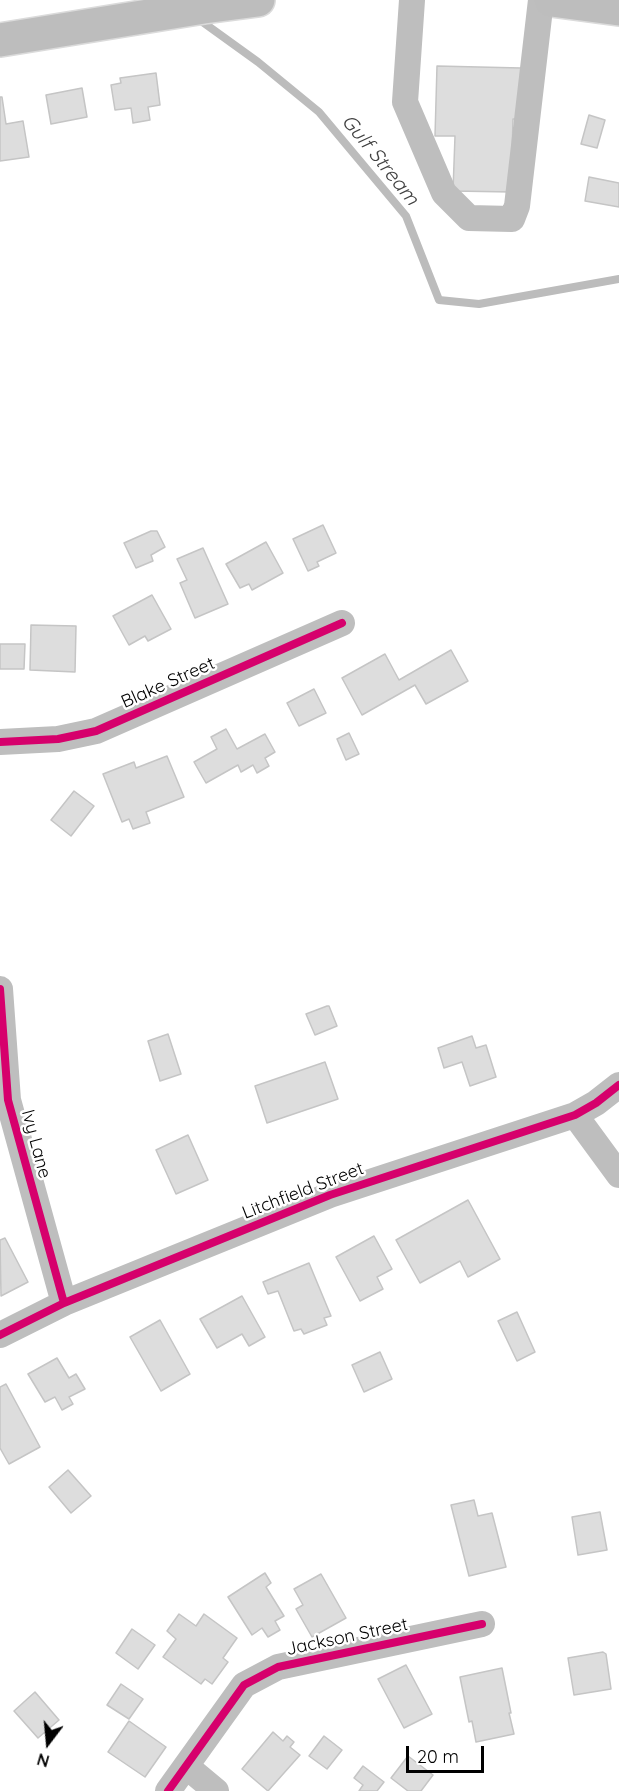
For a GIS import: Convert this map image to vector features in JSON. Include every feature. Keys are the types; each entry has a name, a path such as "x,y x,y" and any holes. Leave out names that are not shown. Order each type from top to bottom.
{"highway":[{"path":"0,40 258,0"},
{"path":"551,0 619,9"}],"street":[{"path":"412,0 405,102 444,193 470,218 512,219 517,206 541,0"},
{"name":"Blake Street","path":"0,742 58,739 96,731 342,623"},
{"name":"Ivy Lane","path":"0,989 8,1100 64,1303"},
{"name":"Litchfield Street","path":"0,1335 64,1303 330,1195 575,1115 596,1103 619,1085"},
{"path":"575,1115 619,1175"},
{"name":"Jackson Street","path":"168,1791 244,1685 278,1667 483,1624"},
{"path":"186,1766 216,1791"}],"building":[{"path":"437,66 521,68 520,119 513,119 511,192 453,191 455,136 435,136"},
{"path":"156,73 160,105 148,107 150,120 133,123 131,108 115,110 111,85 121,83 120,78"},
{"path":"82,88 87,117 51,124 46,95"},
{"path":"0,97 2,97 6,124 23,121 29,157 0,161"},
{"path":"589,115 605,120 597,148 581,144"},
{"path":"589,177 619,183 619,207 585,201"},
{"path":"323,525 336,553 317,562 319,566 308,571 293,539"},
{"path":"151,531 157,531 165,547 151,555 153,561 136,568 124,543"},
{"path":"266,542 283,573 252,590 249,584 240,588 226,564"},
{"path":"203,548 228,604 195,618 180,583 187,580 177,559"},
{"path":"152,595 171,629 148,641 145,636 129,645 113,616"},
{"path":"31,625 76,626 75,672 30,670"},
{"path":"0,644 25,644 24,669 0,669"},
{"path":"451,650 468,681 426,704 415,685 362,715 342,678 385,654 399,680"},
{"path":"314,689 326,713 299,726 287,703"},
{"path":"226,729 237,749 265,734 275,752 265,758 269,766 257,773 253,765 241,772 238,765 206,783 194,762 217,749 211,737"},
{"path":"349,733 359,754 346,760 337,739"},
{"path":"167,756 184,797 146,812 150,823 133,829 129,819 122,822 103,774 134,762 136,768"},
{"path":"74,791 94,806 71,836 51,820"},
{"path":"327,1006 337,1026 315,1035 306,1014"},
{"path":"168,1034 181,1074 160,1081 148,1041"},
{"path":"472,1036 476,1048 486,1045 496,1077 470,1086 462,1062 444,1068 438,1048"},
{"path":"325,1062 338,1099 267,1123 255,1086"},
{"path":"188,1135 208,1180 176,1194 156,1150"},
{"path":"468,1200 500,1259 468,1277 460,1261 420,1283 396,1240"},
{"path":"374,1236 392,1269 377,1277 383,1289 360,1301 336,1257"},
{"path":"5,1238 28,1282 1,1296 0,1240"},
{"path":"309,1263 331,1316 324,1318 327,1325 304,1334 301,1329 294,1331 278,1291 268,1294 263,1282"},
{"path":"242,1296 265,1337 249,1346 242,1334 217,1348 200,1319"},
{"path":"517,1312 535,1352 517,1361 498,1321"},
{"path":"160,1320 190,1374 161,1391 130,1337"},
{"path":"380,1352 392,1379 364,1392 352,1365"},
{"path":"57,1358 69,1378 76,1374 85,1389 69,1397 73,1404 62,1410 55,1397 45,1402 28,1374"},
{"path":"6,1384 40,1447 9,1464 0,1448 0,1387"},
{"path":"68,1470 91,1496 71,1513 49,1487"},
{"path":"474,1500 478,1516 492,1513 506,1567 469,1576 451,1505"},
{"path":"600,1512 607,1550 578,1555 572,1517"},
{"path":"265,1573 271,1583 266,1587 284,1616 275,1621 280,1630 268,1637 262,1628 252,1635 228,1597"},
{"path":"321,1574 346,1618 312,1637 296,1609 303,1605 294,1589"},
{"path":"179,1614 196,1626 204,1614 237,1638 223,1658 228,1662 212,1684 205,1679 201,1684 163,1657 176,1639 167,1631"},
{"path":"132,1629 155,1645 138,1669 116,1653"},
{"path":"603,1652 606,1654 611,1689 574,1695 568,1658"},
{"path":"406,1665 432,1714 404,1728 378,1679"},
{"path":"502,1668 514,1734 476,1742 472,1721 469,1722 460,1677"},
{"path":"121,1684 143,1699 129,1719 107,1705"},
{"path":"35,1692 59,1720 38,1738 14,1711"},
{"path":"129,1721 166,1747 145,1777 108,1752"},
{"path":"273,1732 283,1741 287,1736 294,1742 290,1747 300,1755 268,1791 242,1769"},
{"path":"324,1736 342,1750 327,1769 309,1756"},
{"path":"408,1756 433,1775 421,1791 408,1791 391,1778"},
{"path":"363,1766 384,1782 377,1791 359,1791 363,1785 354,1778"}],"waterway":[{"name":"Gulf Stream","path":"197,18 258,62 319,112 406,216 439,300 479,304 619,279"}],"cycle path":[{"path":"0,742 58,739 96,731 342,623"},
{"path":"0,989 8,1100 64,1303"},
{"path":"0,1335 64,1303 330,1195 575,1115 596,1103 619,1085"},
{"path":"168,1791 244,1685 278,1667 482,1624"}]}
